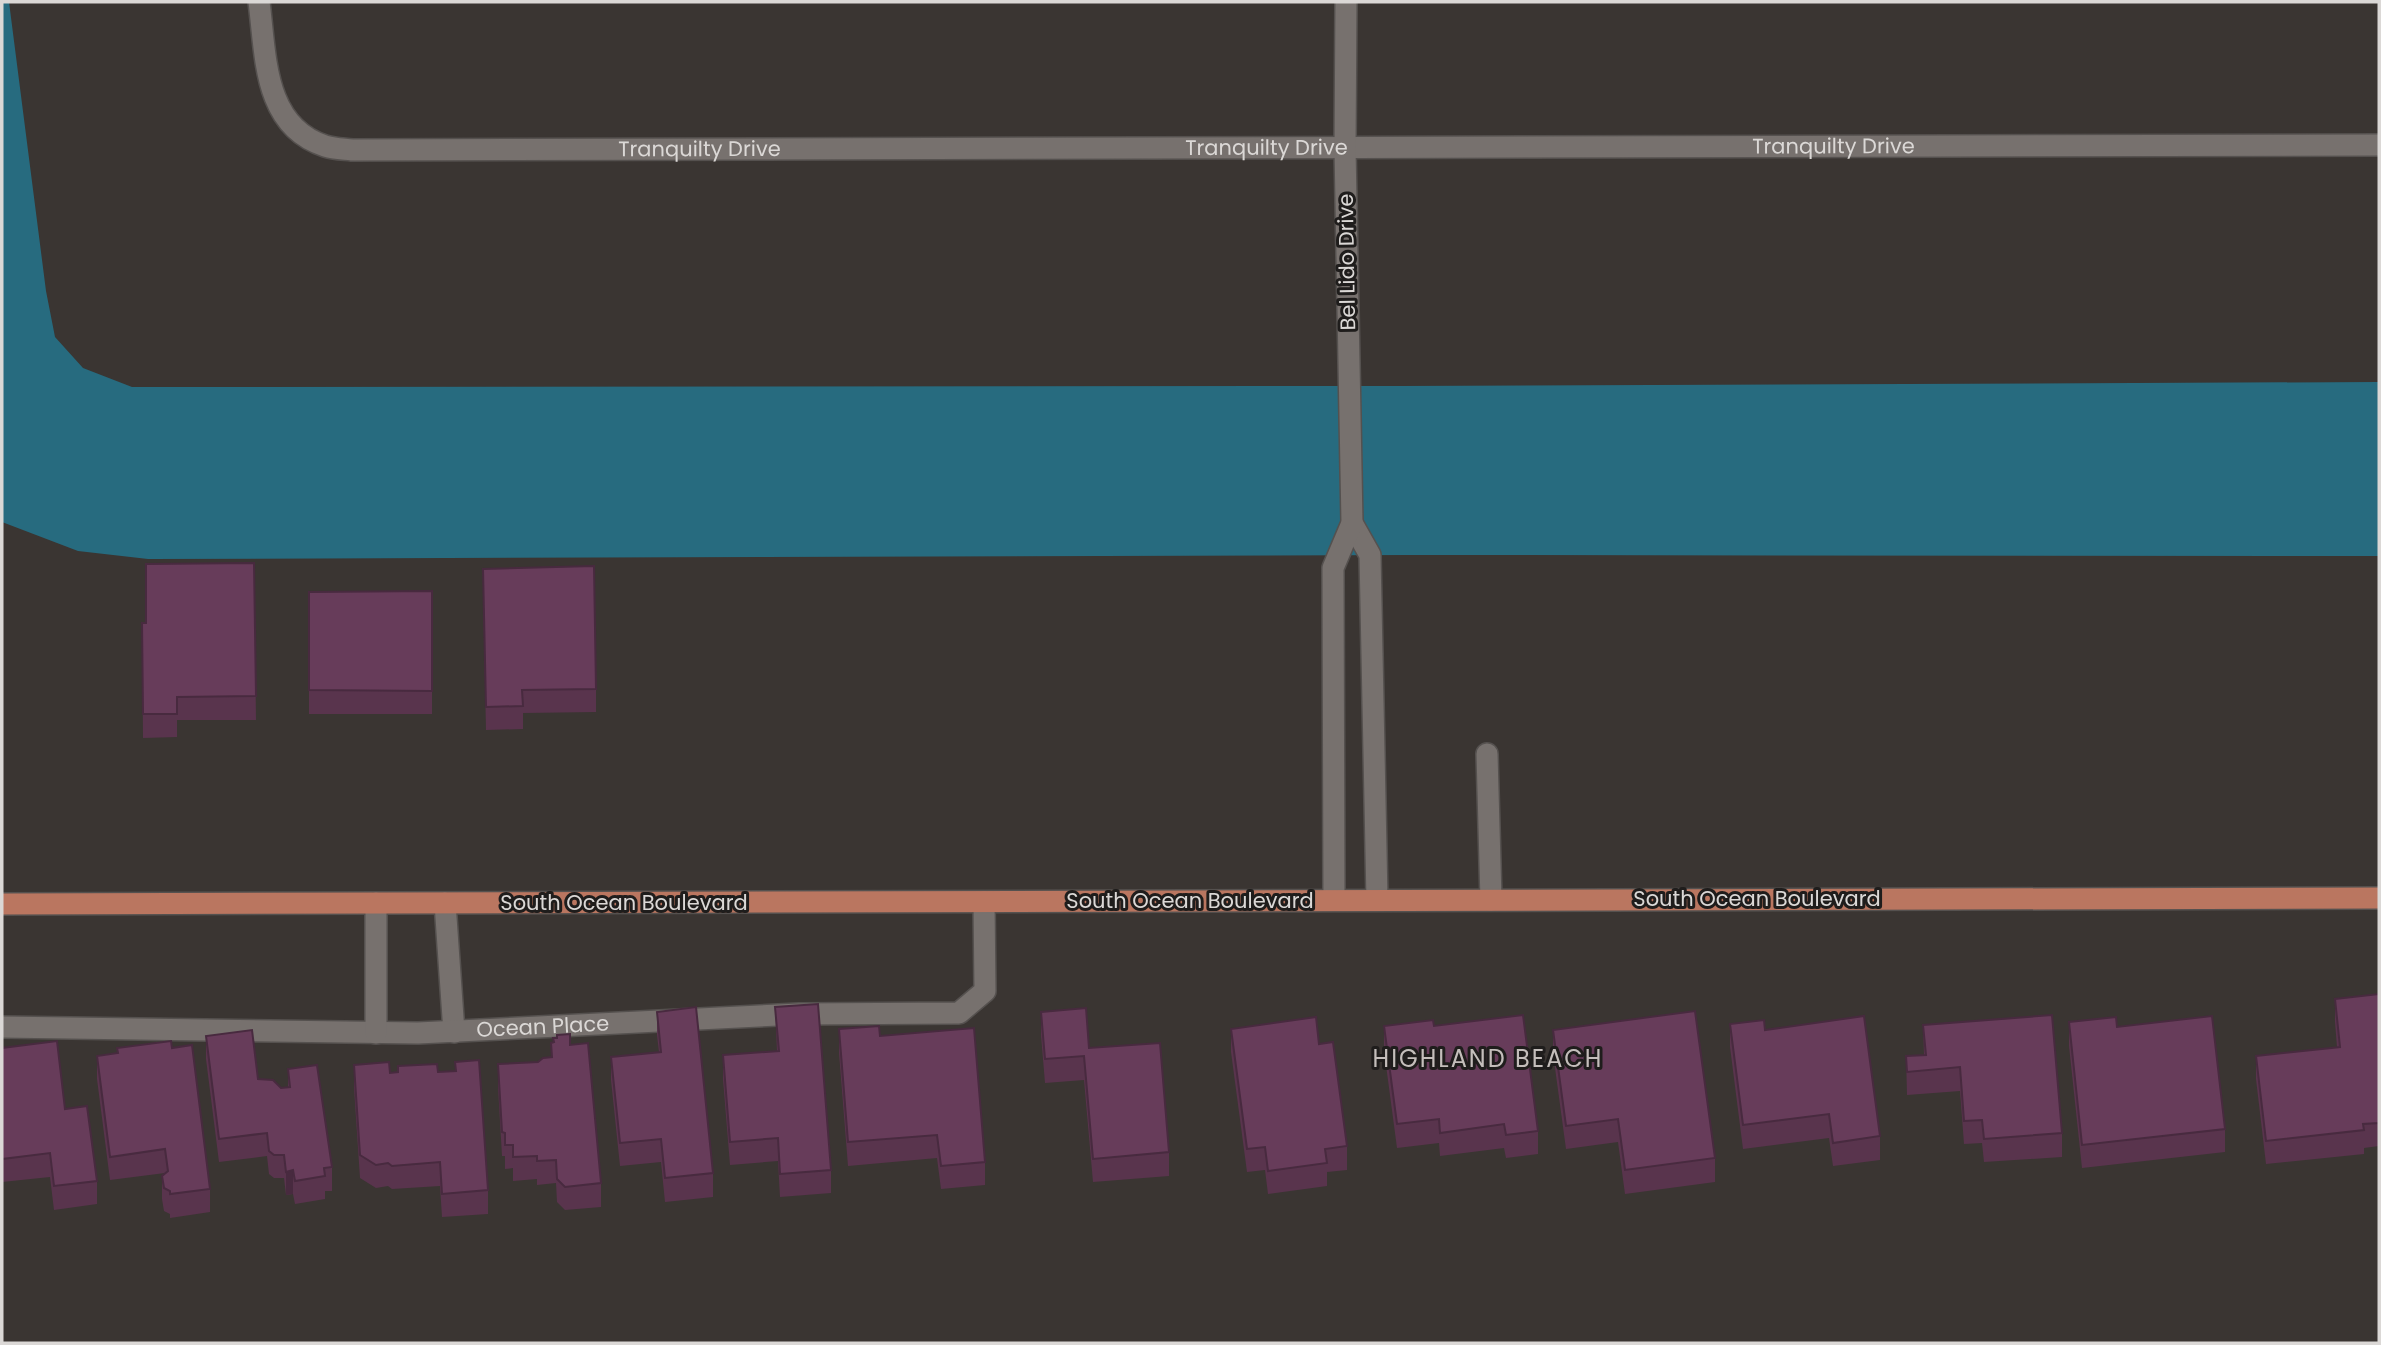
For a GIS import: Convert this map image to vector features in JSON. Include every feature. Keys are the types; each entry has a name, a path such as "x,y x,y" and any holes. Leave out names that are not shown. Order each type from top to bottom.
{"main road":[{"name":"South Ocean Boulevard","path":"2,904 2379,898"}],"street":[{"name":"Tranquilty Drive","path":"259,2 270,89 282,114 301,134 325,146 352,150 2379,145"},
{"name":"Bel Lido Drive","path":"1334,900 1333,568 1352,523 1345,148 1346,2"},
{"name":"Bel Lido Drive","path":"1352,523 1370,555 1377,900"},
{"path":"1487,754 1491,900"},
{"name":"Ocean Place","path":"2,1027 454,1032 799,1014 959,1013 985,991 984,902"},
{"path":"376,903 376,1033"},
{"path":"446,903 454,1032"}],"water":[{"path":"2,2 9,2 46,291 55,337 83,368 132,387 2379,382 2379,556 1408,555 148,559 78,551 2,522"}],"building":[{"path":"254,563 256,696 177,697 177,714 143,714 142,623 146,623 146,564"},
{"path":"594,566 596,689 522,690 523,706 486,707 483,569"},
{"path":"432,591 432,691 309,690 309,592"},
{"path":"2379,994 2379,1123 2363,1124 2364,1130 2266,1141 2256,1056 2340,1047 2335,999"},
{"path":"818,1004 831,1170 780,1174 778,1138 730,1142 723,1055 779,1051 775,1007"},
{"path":"696,1007 713,1173 665,1178 661,1139 620,1143 611,1057 661,1052 657,1012"},
{"path":"1086,1008 1089,1048 1160,1043 1169,1152 1093,1159 1084,1056 1045,1059 1041,1012"},
{"path":"1695,1011 1715,1158 1625,1170 1618,1119 1566,1126 1553,1030"},
{"path":"1523,1015 1538,1131 1506,1135 1504,1124 1440,1133 1439,1119 1397,1124 1384,1026 1433,1020 1434,1026"},
{"path":"2052,1015 2062,1133 1984,1139 1982,1120 1964,1121 1960,1067 1907,1072 1906,1056 1926,1055 1923,1025"},
{"path":"1864,1016 1880,1136 1833,1143 1829,1114 1743,1125 1730,1024 1764,1020 1765,1030"},
{"path":"2212,1016 2225,1129 2082,1145 2069,1022 2116,1017 2117,1027"},
{"path":"1316,1017 1319,1044 1333,1042 1347,1146 1325,1149 1327,1163 1268,1171 1265,1147 1247,1149 1231,1029"},
{"path":"879,1026 880,1036 974,1028 985,1162 941,1166 937,1135 848,1142 839,1029"},
{"path":"252,1030 258,1079 273,1080 281,1088 290,1087 288,1069 317,1065 332,1167 324,1168 325,1176 295,1181 293,1170 286,1172 284,1155 274,1155 269,1151 267,1133 219,1139 206,1036"},
{"path":"570,1034 570,1045 588,1043 601,1183 565,1187 557,1179 556,1160 537,1161 537,1156 513,1157 513,1145 505,1145 498,1064 538,1062 552,1057 553,1038"},
{"path":"57,1041 65,1109 87,1106 97,1181 54,1186 50,1153 2,1159 2,1048"},
{"path":"171,1041 172,1048 192,1045 210,1189 170,1194 170,1191 164,1188 162,1176 168,1171 165,1149 110,1157 97,1056 118,1053 117,1048"},
{"path":"479,1060 488,1190 442,1194 440,1162 376,1165 360,1155 354,1065 389,1062 390,1073 398,1072 398,1066 437,1064 438,1072 456,1071 455,1062"}],"district":[{"name":"HIGHLAND BEACH","path":"1488,1059"}]}
